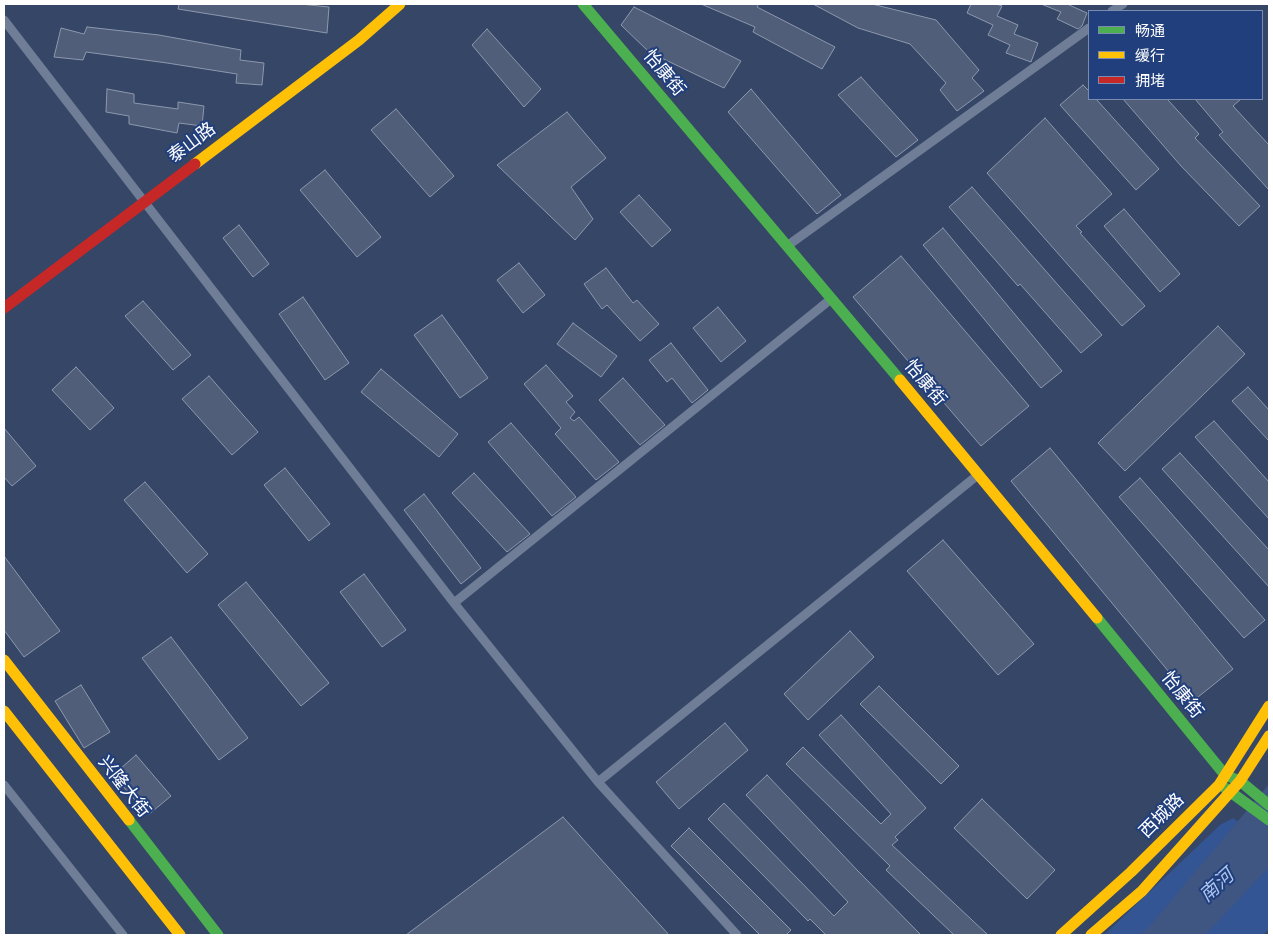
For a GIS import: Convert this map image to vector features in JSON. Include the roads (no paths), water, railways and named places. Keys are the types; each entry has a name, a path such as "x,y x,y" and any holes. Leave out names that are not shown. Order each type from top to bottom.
{"main road":[{"name":"泰山路","path":"4,308 359,40 400,4"},
{"name":"怡康街","path":"583,4 979,474 1222,780 1240,781"},
{"name":"兴隆大街","path":"4,660 218,935"},
{"name":"西城路","path":"1061,935 1131,872 1222,780 1269,706"},
{"path":"4,711 180,935"},
{"name":"西城路","path":"1091,935 1142,891 1240,781 1269,736"},
{"path":"1222,780 1231,791 1247,795 1269,805"},
{"path":"1240,781 1247,795 1269,820"}],"street":[{"path":"4,20 454,603 598,782 737,935"},
{"path":"787,246 1088,29"},
{"path":"454,603 831,299"},
{"path":"598,782 979,474"},
{"path":"4,785 123,935"}],"water":[{"name":"南河","path":"1269,784 1269,867 1205,935 1139,935 1149,927"}]}
